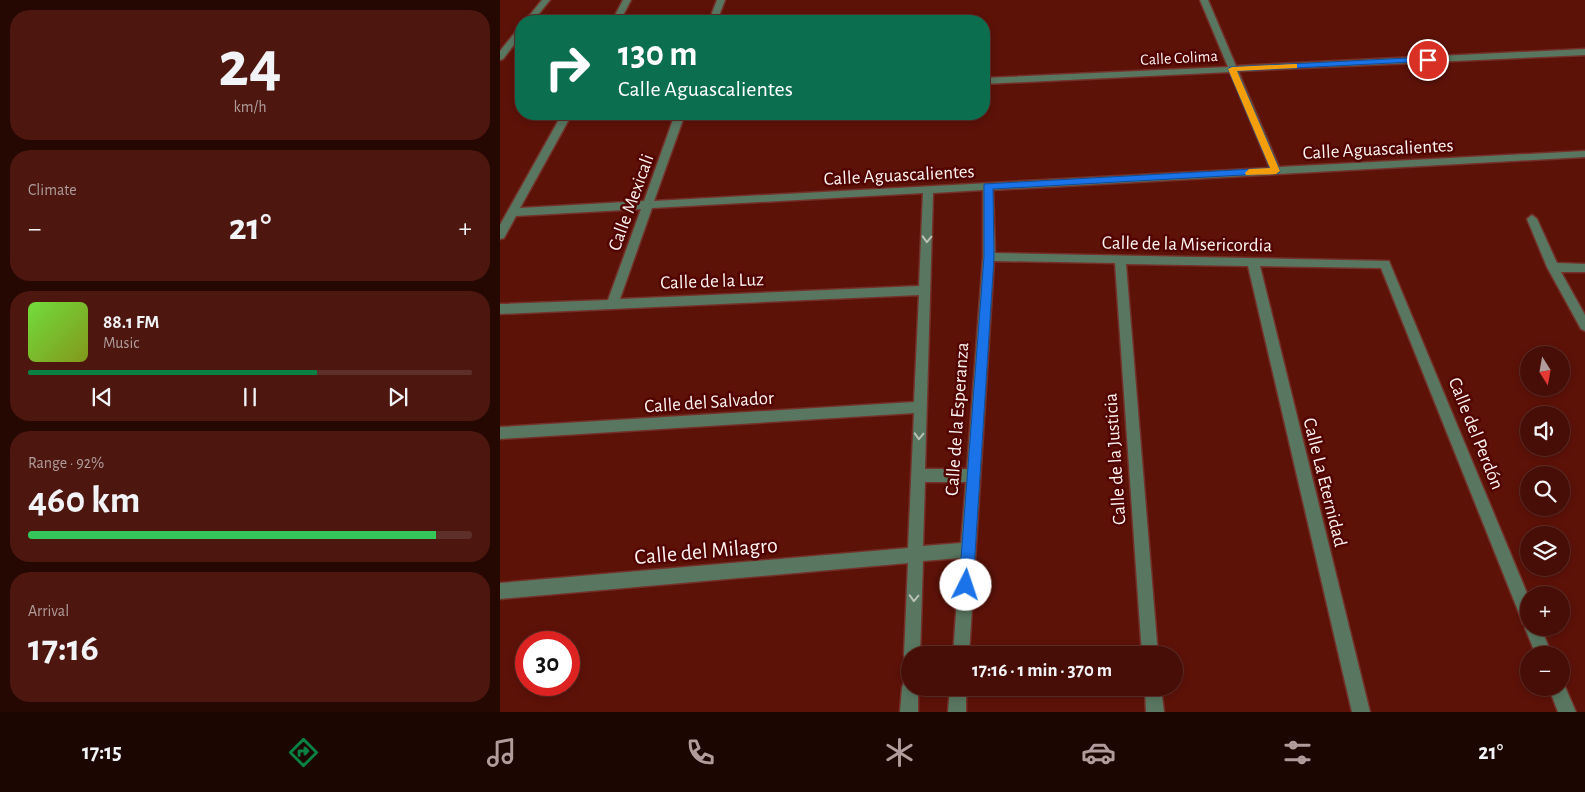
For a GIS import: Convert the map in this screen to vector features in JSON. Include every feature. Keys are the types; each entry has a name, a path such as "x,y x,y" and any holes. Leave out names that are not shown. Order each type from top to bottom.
{"street":[{"path":"534,15 546,0"},
{"path":"619,15 627,0"},
{"path":"715,15 721,0"},
{"path":"1204,0 1276,171"},
{"path":"500,57 515,38"},
{"name":"Calle Colima","path":"990,82 1585,52"},
{"path":"500,235 564,120"},
{"name":"Calle Mexicali","path":"613,302 678,120"},
{"name":"Calle Aguascalientes","path":"514,212 1585,154"},
{"name":"Calle de la Esperanza","path":"962,646 989,257 988,186"},
{"name":"Calle de la Esperanza","path":"912,646 928,190"},
{"path":"1532,219 1553,268 1585,326"},
{"name":"Calle de la Misericordia","path":"989,257 1385,264"},
{"name":"Calle de la Justicia","path":"1120,260 1149,646"},
{"name":"Calle La Eternidad","path":"1253,262 1361,712"},
{"name":"Calle del Perdón","path":"1385,264 1520,596"},
{"path":"1553,268 1585,268"},
{"name":"Calle de la Luz","path":"500,309 613,302 925,290"},
{"name":"Calle del Salvador","path":"500,432 920,406"},
{"path":"918,476 974,476"},
{"name":"Calle del Milagro","path":"500,591 968,550"},
{"path":"909,712 910,696"},
{"path":"957,712 958,696"},
{"path":"1154,696 1155,712"},
{"path":"1560,696 1567,712"}],"slow traffic":[{"path":"1249,173 1276,171 1232,69 1294,66"}],"route":[{"path":"966,585 989,257 988,186 1276,171 1232,69 1428,60"}]}
